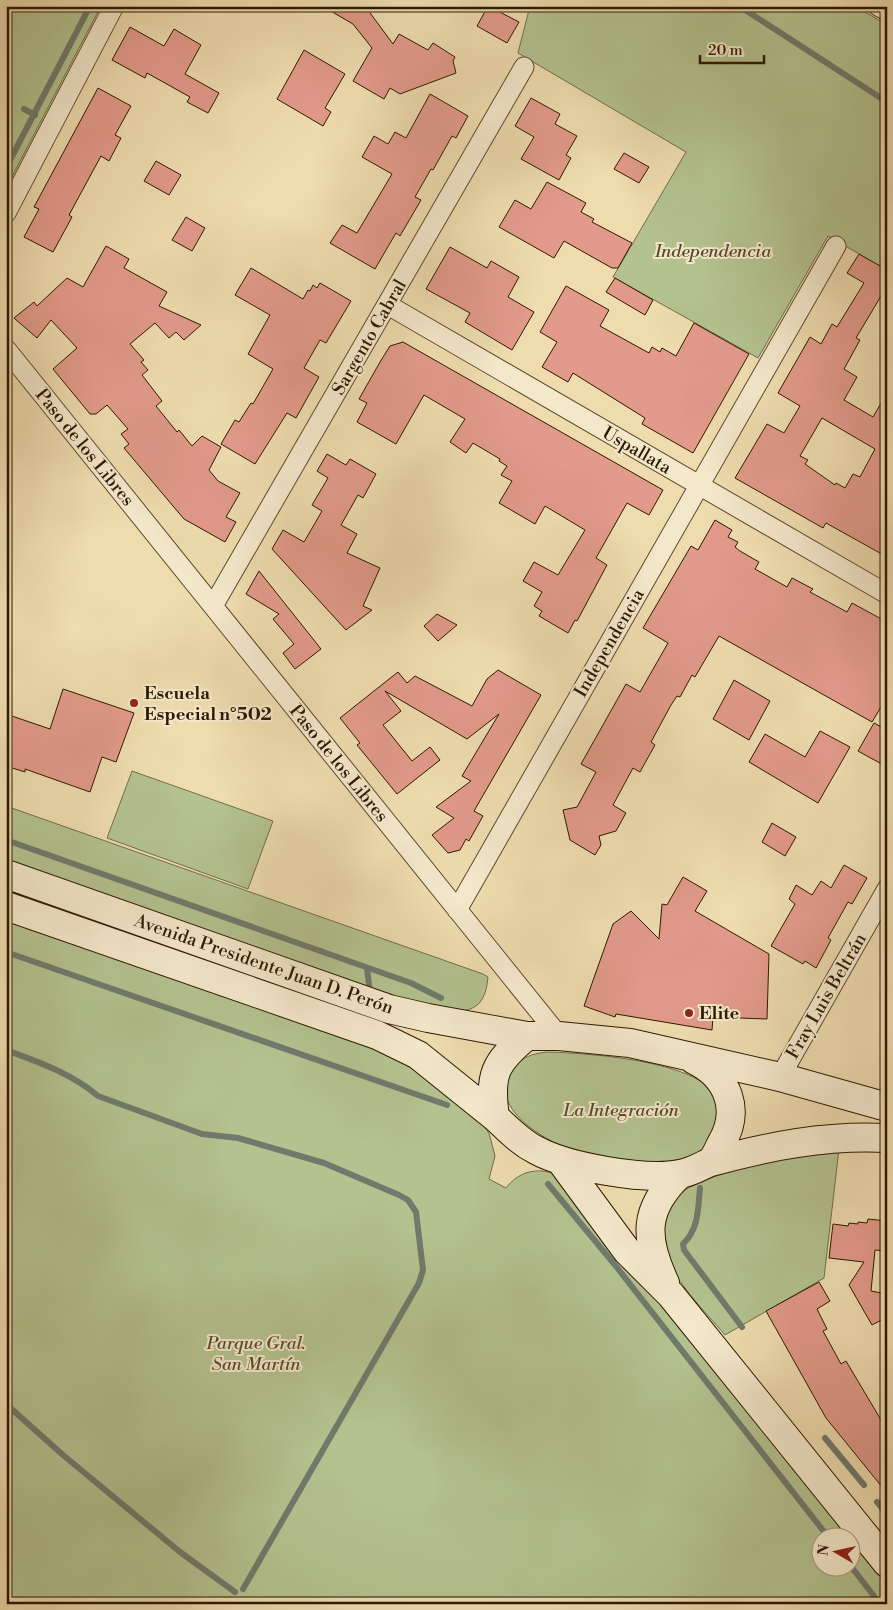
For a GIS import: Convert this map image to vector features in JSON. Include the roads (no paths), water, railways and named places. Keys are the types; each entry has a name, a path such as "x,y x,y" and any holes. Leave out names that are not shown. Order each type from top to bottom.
{"main road":[{"name":"Avenida Presidente Juan D. Perón","path":"6,874 389,1008 428,1018 527,1036 559,1036 630,1044 681,1054 780,1077 887,1107"},
{"name":"Avenida Presidente Juan D. Perón","path":"6,906 377,1035 418,1055 525,1144 560,1160 608,1171 680,1174 711,1162 768,1146 808,1140 858,1136 887,1138"},
{"path":"494,1117 491,1091 496,1069 507,1052 527,1036"},
{"name":"Avenida Presidente Juan D. Perón","path":"681,1054 714,1073 727,1089 733,1114 725,1138 711,1162"},
{"path":"560,1160 627,1251 670,1295 887,1563"},
{"path":"670,1295 654,1261 650,1236 652,1210 665,1188 680,1174"}],"street":[{"path":"6,213 114,6"},
{"path":"878,6 887,11"},
{"name":"Sargento Cabral","path":"213,606 524,67"},
{"name":"Independencia","path":"457,910 836,246"},
{"name":"Uspallata","path":"388,305 887,594"},
{"name":"Paso de los Libres","path":"6,349 559,1036"},
{"name":"Fray Luis Beltrán","path":"780,1077 887,889"}],"waterway":[{"path":"6,168 90,6"},
{"path":"739,6 887,102"},
{"path":"24,109 35,115"},
{"path":"6,840 411,983 441,998"},
{"path":"6,952 447,1105"},
{"path":"367,968 370,993"},
{"path":"6,1050 65,1075 98,1096 202,1134 238,1138 324,1163 399,1195 408,1200 416,1212 423,1270 419,1283 243,1589"},
{"path":"548,1184 615,1265 821,1528"},
{"path":"700,1188 697,1218 692,1232 683,1244 684,1250 742,1327"},
{"path":"6,1404 63,1455 180,1552 235,1592"},
{"path":"825,1438 864,1485"},
{"path":"877,1502 887,1514"},
{"path":"860,1578 880,1604"}],"place":[{"name":"Escuela Especial n°502","path":"134,703"},
{"name":"Elite","path":"689,1013"}],"park label":[{"name":"La Integración","path":"621,1110"},
{"name":"Parque Gral. San Martín","path":"256,1354"}]}
